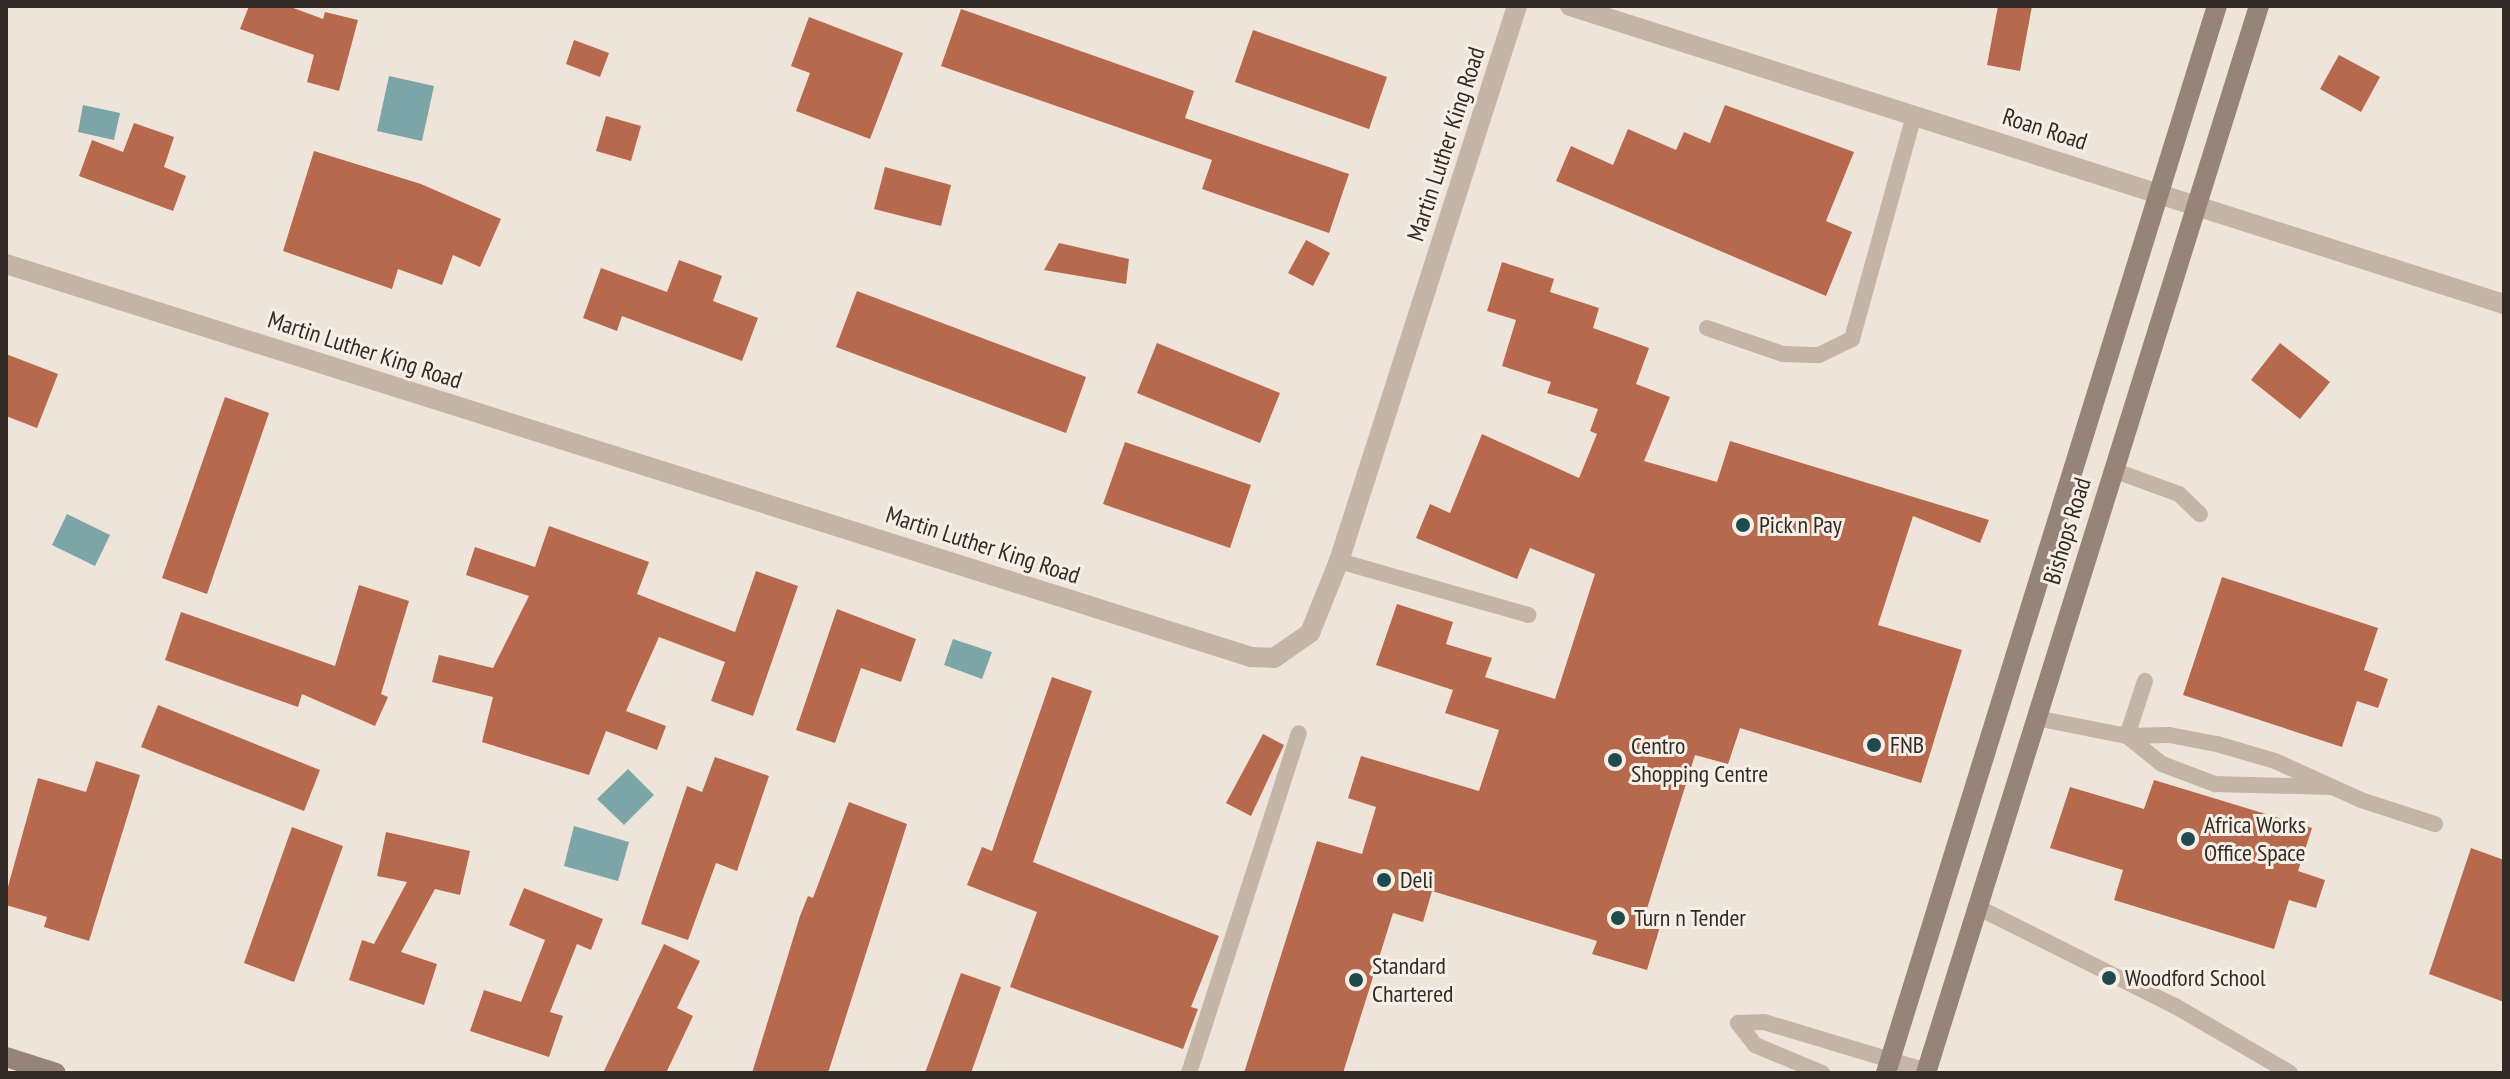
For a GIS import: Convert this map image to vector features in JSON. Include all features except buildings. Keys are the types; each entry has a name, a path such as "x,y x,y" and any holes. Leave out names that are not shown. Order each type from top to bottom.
{"main road":[{"name":"Bishops Road","path":"1888,1067 2156,191 2217,6"},
{"name":"Bishops Road","path":"1926,1072 1981,909 2036,718 2259,6"},
{"path":"6,1057 56,1073"}],"street":[{"name":"Martin Luther King Road","path":"6,264 1251,657 1274,658 1310,633 1339,561 1517,6"},
{"name":"Roan Road","path":"1570,6 2504,304"}],"lane":[{"path":"1707,328 1783,354 1819,355 1852,339 1914,115"},
{"path":"2113,470 2179,494 2200,514"},
{"path":"1339,561 1528,615"},
{"path":"2127,736 2145,681"},
{"path":"2036,718 2127,736 2169,735 2217,744 2275,761 2435,824"},
{"path":"1189,1073 1299,733"},
{"path":"2127,736 2162,764 2215,784 2335,787"},
{"path":"1981,909 2175,1006 2290,1073"},
{"path":"1822,1073 1755,1045 1738,1023 1764,1022 1888,1067 1926,1072"}],"water":[{"path":"389,76 434,86 422,141 377,131"},
{"path":"83,105 120,113 114,140 78,132"},
{"path":"67,514 110,535 95,566 52,545"},
{"path":"953,639 992,652 982,679 944,665"},
{"path":"628,769 654,795 624,825 597,799"},
{"path":"574,826 629,842 618,881 564,866"}],"place":[{"name":"Pick n Pay","path":"1743,525"},
{"name":"FNB","path":"1874,745"},
{"name":"Centro Shopping Centre","path":"1615,760"},
{"name":"Africa Works Office Space","path":"2188,839"},
{"name":"Deli","path":"1384,880"},
{"name":"Turn n Tender","path":"1618,918"},
{"name":"Woodford School","path":"2109,978"},
{"name":"Standard Chartered","path":"1356,980"}]}
